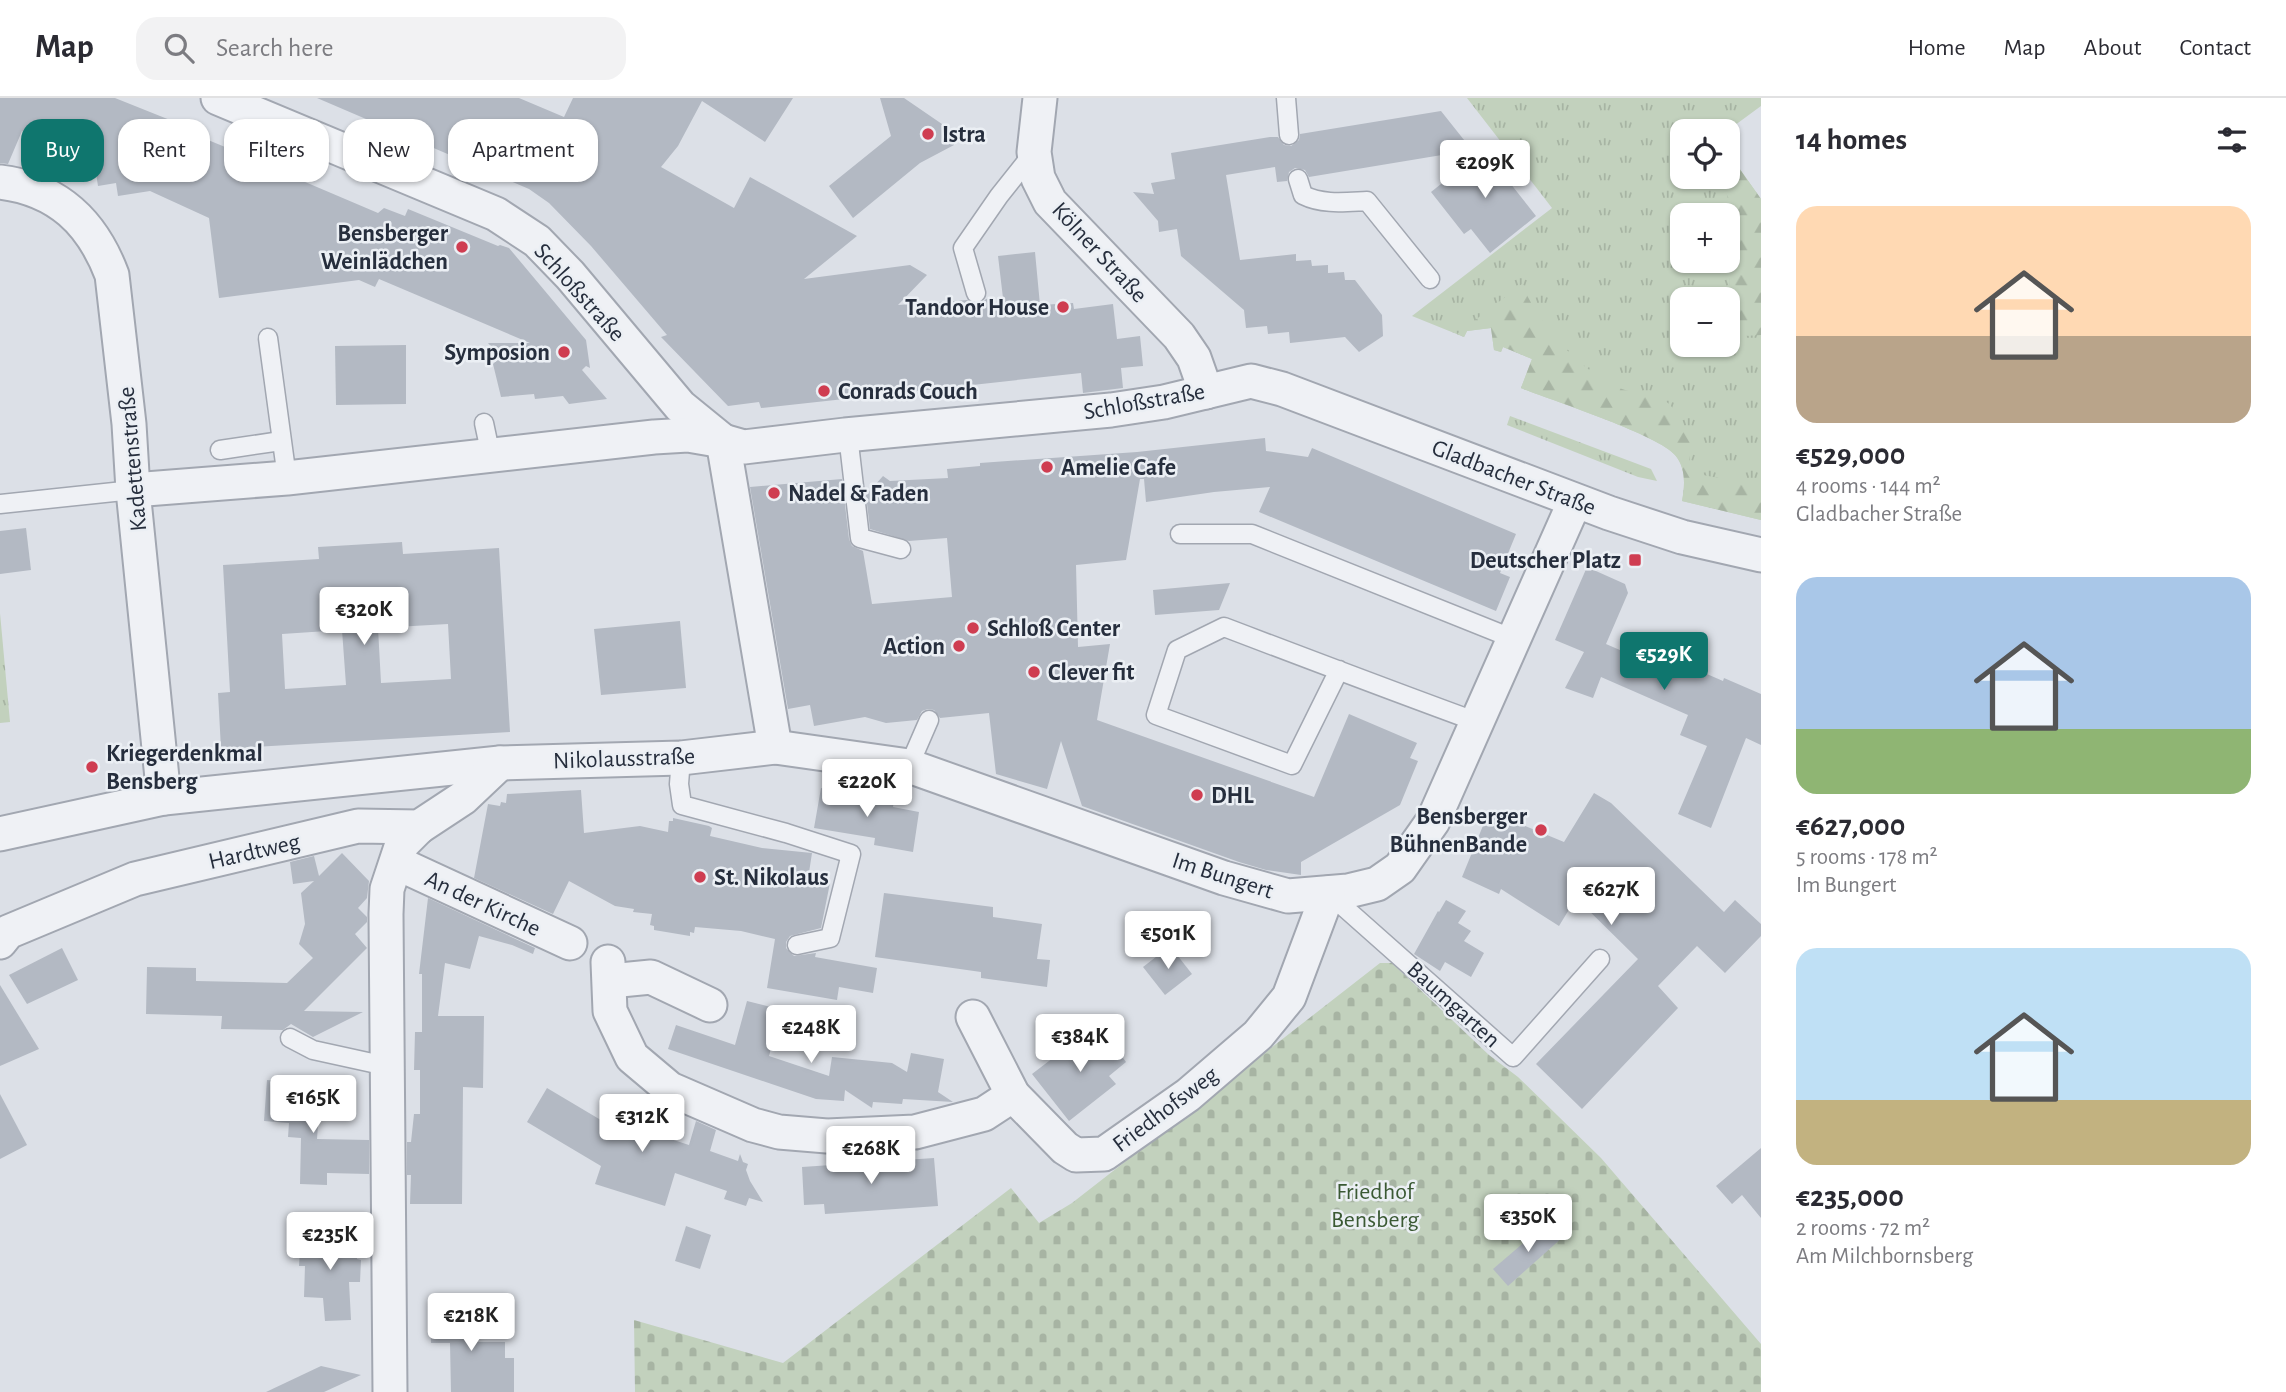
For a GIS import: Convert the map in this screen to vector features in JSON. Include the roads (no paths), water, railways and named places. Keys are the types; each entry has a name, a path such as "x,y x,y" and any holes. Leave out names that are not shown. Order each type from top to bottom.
{"street":[{"name":"Schloßstraße","path":"218,98 496,214 537,241 570,275 680,406 723,441"},
{"name":"Kölner Straße","path":"1040,98 1034,152 1038,178 1050,202 1179,336 1194,358 1206,392"},
{"name":"Kadettenstraße","path":"0,182 34,189 55,199 75,214 104,253 113,275 164,798"},
{"name":"Schloßstraße","path":"133,490 287,478 688,435 744,447 1111,410 1164,402 1251,380 1271,385"},
{"name":"Gladbacher Straße","path":"1271,385 1575,501 1682,537 1761,555"},
{"path":"723,441 775,747"},
{"name":"Im Bungert","path":"775,747 909,766 1224,878 1287,896 1328,894 1377,884 1400,868 1433,821 1575,501"},
{"name":"Nikolausstraße","path":"0,834 164,798 500,763 681,758 775,747"},
{"path":"390,1392 387,889 402,844 419,827 463,798 500,763"},
{"name":"Hardtweg","path":"0,942 8,932 135,879 358,826 419,827"},
{"name":"An der Kirche","path":"397,863 570,943"},
{"name":"Friedhofsweg","path":"973,1017 1013,1095 1065,1148 1076,1155 1104,1154 1188,1095 1258,1035 1289,997 1328,894"},
{"path":"709,1005 651,977 609,971 610,1011 632,1057 670,1089 752,1125 779,1132 827,1136 915,1132 984,1115 1013,1095"}],"lane":[{"path":"1286,98 1289,135"},
{"path":"976,293 963,248 1034,152"},
{"path":"1298,179 1303,195 1314,200 1338,203 1367,201 1430,279"},
{"path":"268,338 287,478"},
{"path":"484,423 491,456"},
{"path":"848,435 860,538 901,549"},
{"path":"220,450 281,441"},
{"path":"0,504 133,490"},
{"path":"1180,534 1252,534 1514,639"},
{"path":"1339,670 1292,765 1157,715 1177,650 1224,627 1339,670 1477,722"},
{"path":"909,766 929,720"},
{"path":"681,758 678,784 682,805 786,833 850,854 830,938 797,945"},
{"name":"Baumgarten","path":"1328,894 1513,1057 1600,959"},
{"path":"290,1038 313,1050 386,1066"}],"place":[{"name":"Istra","path":"928,134"},
{"name":"Bensberger Weinlädchen","path":"462,247"},
{"name":"Tandoor House","path":"1063,307"},
{"name":"Symposion","path":"564,352"},
{"name":"Conrads Couch","path":"824,391"},
{"name":"Amelie Cafe","path":"1047,467"},
{"name":"Nadel & Faden","path":"774,493"},
{"name":"Deutscher Platz","path":"1635,560"},
{"name":"Schloß Center","path":"973,628"},
{"name":"Action","path":"959,646"},
{"name":"Clever fit","path":"1034,672"},
{"name":"Kriegerdenkmal Bensberg","path":"92,767"},
{"name":"DHL","path":"1197,795"},
{"name":"Bensberger BühnenBande","path":"1541,830"},
{"name":"St. Nikolaus","path":"700,877"}],"park label":[{"name":"Friedhof Bensberg","path":"1375,1205"}]}
